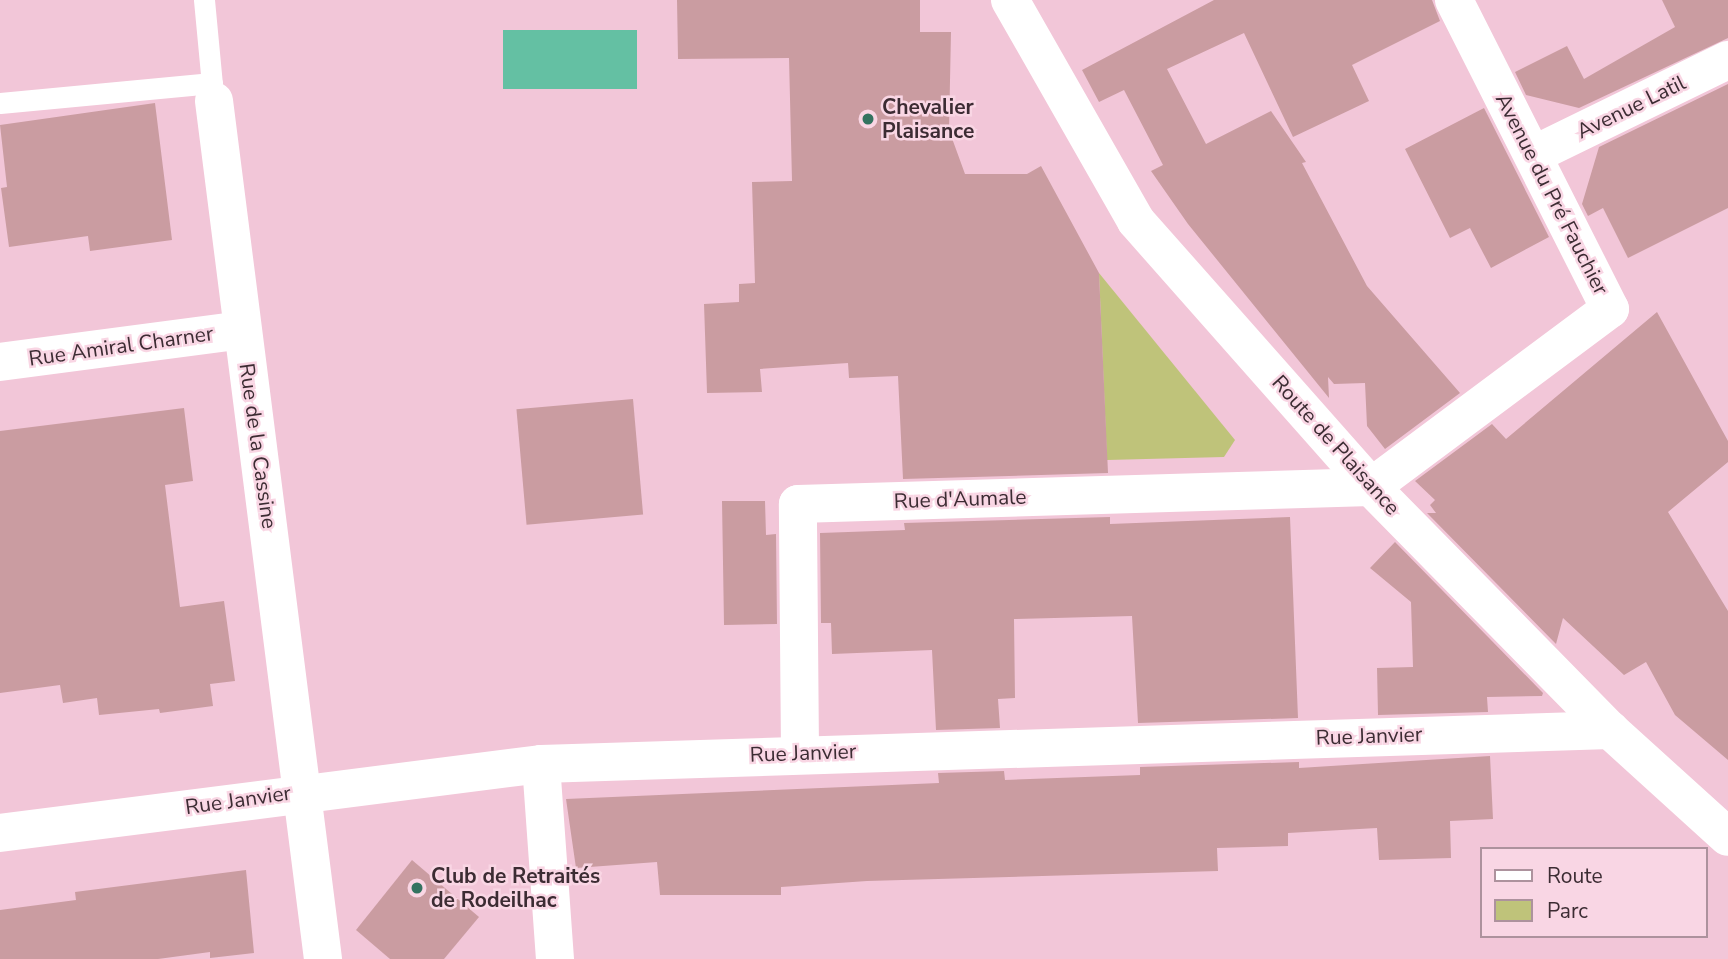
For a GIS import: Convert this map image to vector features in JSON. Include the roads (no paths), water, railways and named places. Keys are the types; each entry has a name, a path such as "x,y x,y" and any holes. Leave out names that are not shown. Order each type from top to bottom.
{"street":[{"name":"Route de Plaisance","path":"1010,0 1136,221 1371,487 1609,730 1728,837"},
{"name":"Avenue du Pré Fauchier","path":"1371,487 1610,309 1454,0"},
{"name":"Avenue Latil","path":"1533,155 1728,60"},
{"name":"Rue de la Cassine","path":"213,92 242,330 305,791 323,959"},
{"name":"Rue Amiral Charner","path":"0,362 242,330"},
{"name":"Rue d'Aumale","path":"800,752 798,504 1371,487"},
{"name":"Rue Janvier","path":"0,833 305,791 541,764 800,752 1609,730"},
{"path":"541,764 555,959"}],"lane":[{"path":"0,103 213,92 204,0"}],"place":[{"name":"Chevalier Plaisance","path":"868,119"},
{"name":"Club de Retraités de Rodeilhac","path":"417,888"}]}
